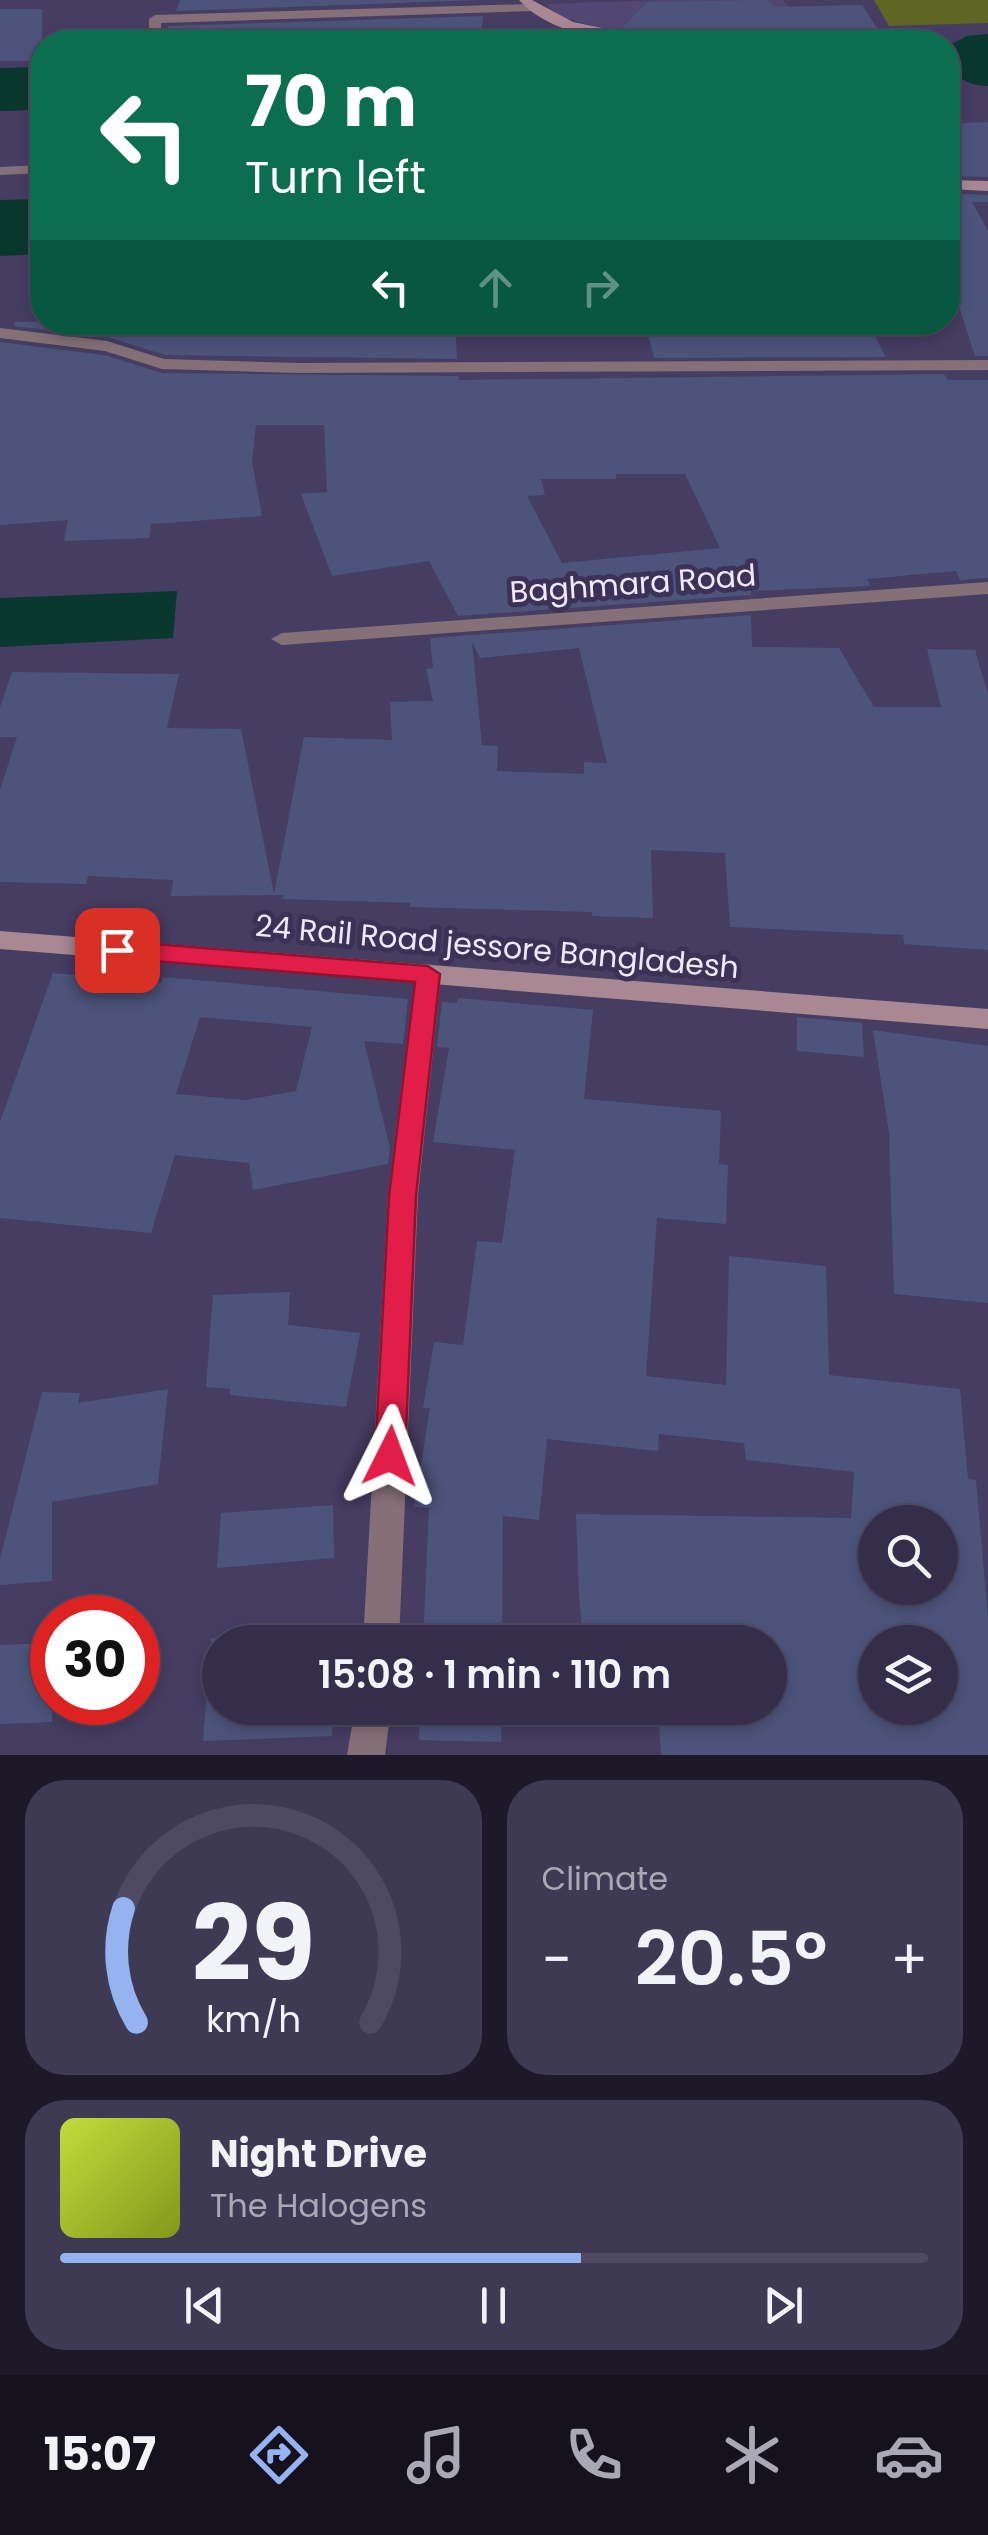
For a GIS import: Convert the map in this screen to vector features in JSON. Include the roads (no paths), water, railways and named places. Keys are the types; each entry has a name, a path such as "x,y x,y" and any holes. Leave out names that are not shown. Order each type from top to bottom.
{"street":[{"path":"155,30 155,20 528,4 598,30"},
{"path":"0,171 30,170"},
{"path":"960,185 988,186"},
{"path":"0,333 107,346 162,364 299,368 988,365"},
{"name":"Baghmara Road","path":"282,639 988,588"},
{"name":"24 Rail Road jessore Bangladesh","path":"0,940 988,1019"},
{"path":"382,1625 403,1196 428,974"},
{"path":"366,1755 370,1725"}]}
